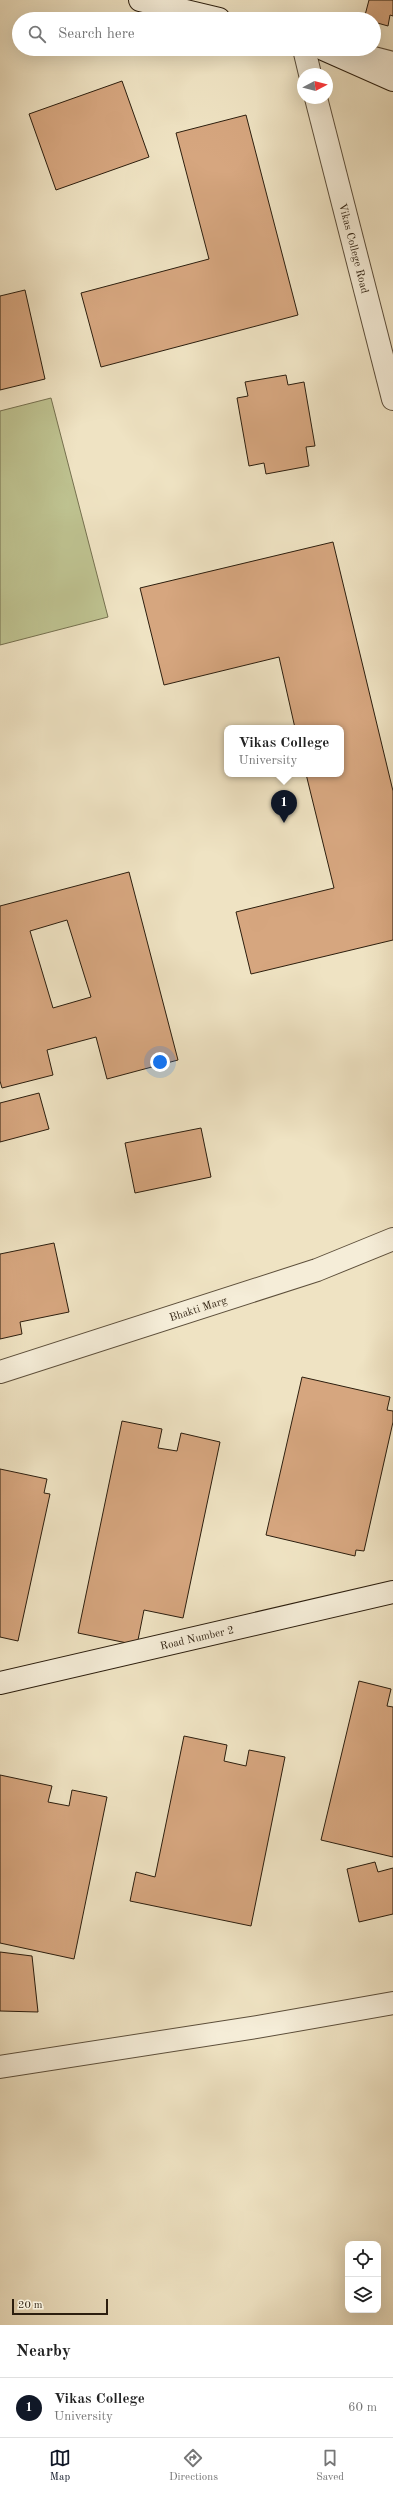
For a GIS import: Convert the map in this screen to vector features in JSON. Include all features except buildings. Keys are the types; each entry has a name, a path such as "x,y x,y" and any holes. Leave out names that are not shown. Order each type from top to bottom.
{"street":[{"path":"140,0 168,3 197,12"},
{"path":"306,56 309,68"},
{"path":"339,56 393,80"},
{"path":"366,56 393,63"},
{"name":"Vikas College Road","path":"318,104 393,399"},
{"name":"Bhakti Marg","path":"0,1372 317,1270 393,1239"},
{"name":"Road Number 2","path":"0,1684 393,1592"},
{"path":"0,2067 257,2027 393,2003"}],"green space":[{"path":"51,398 108,617 0,645 0,411"}],"place":[{"name":"Vikas College","path":"284,823"}]}
